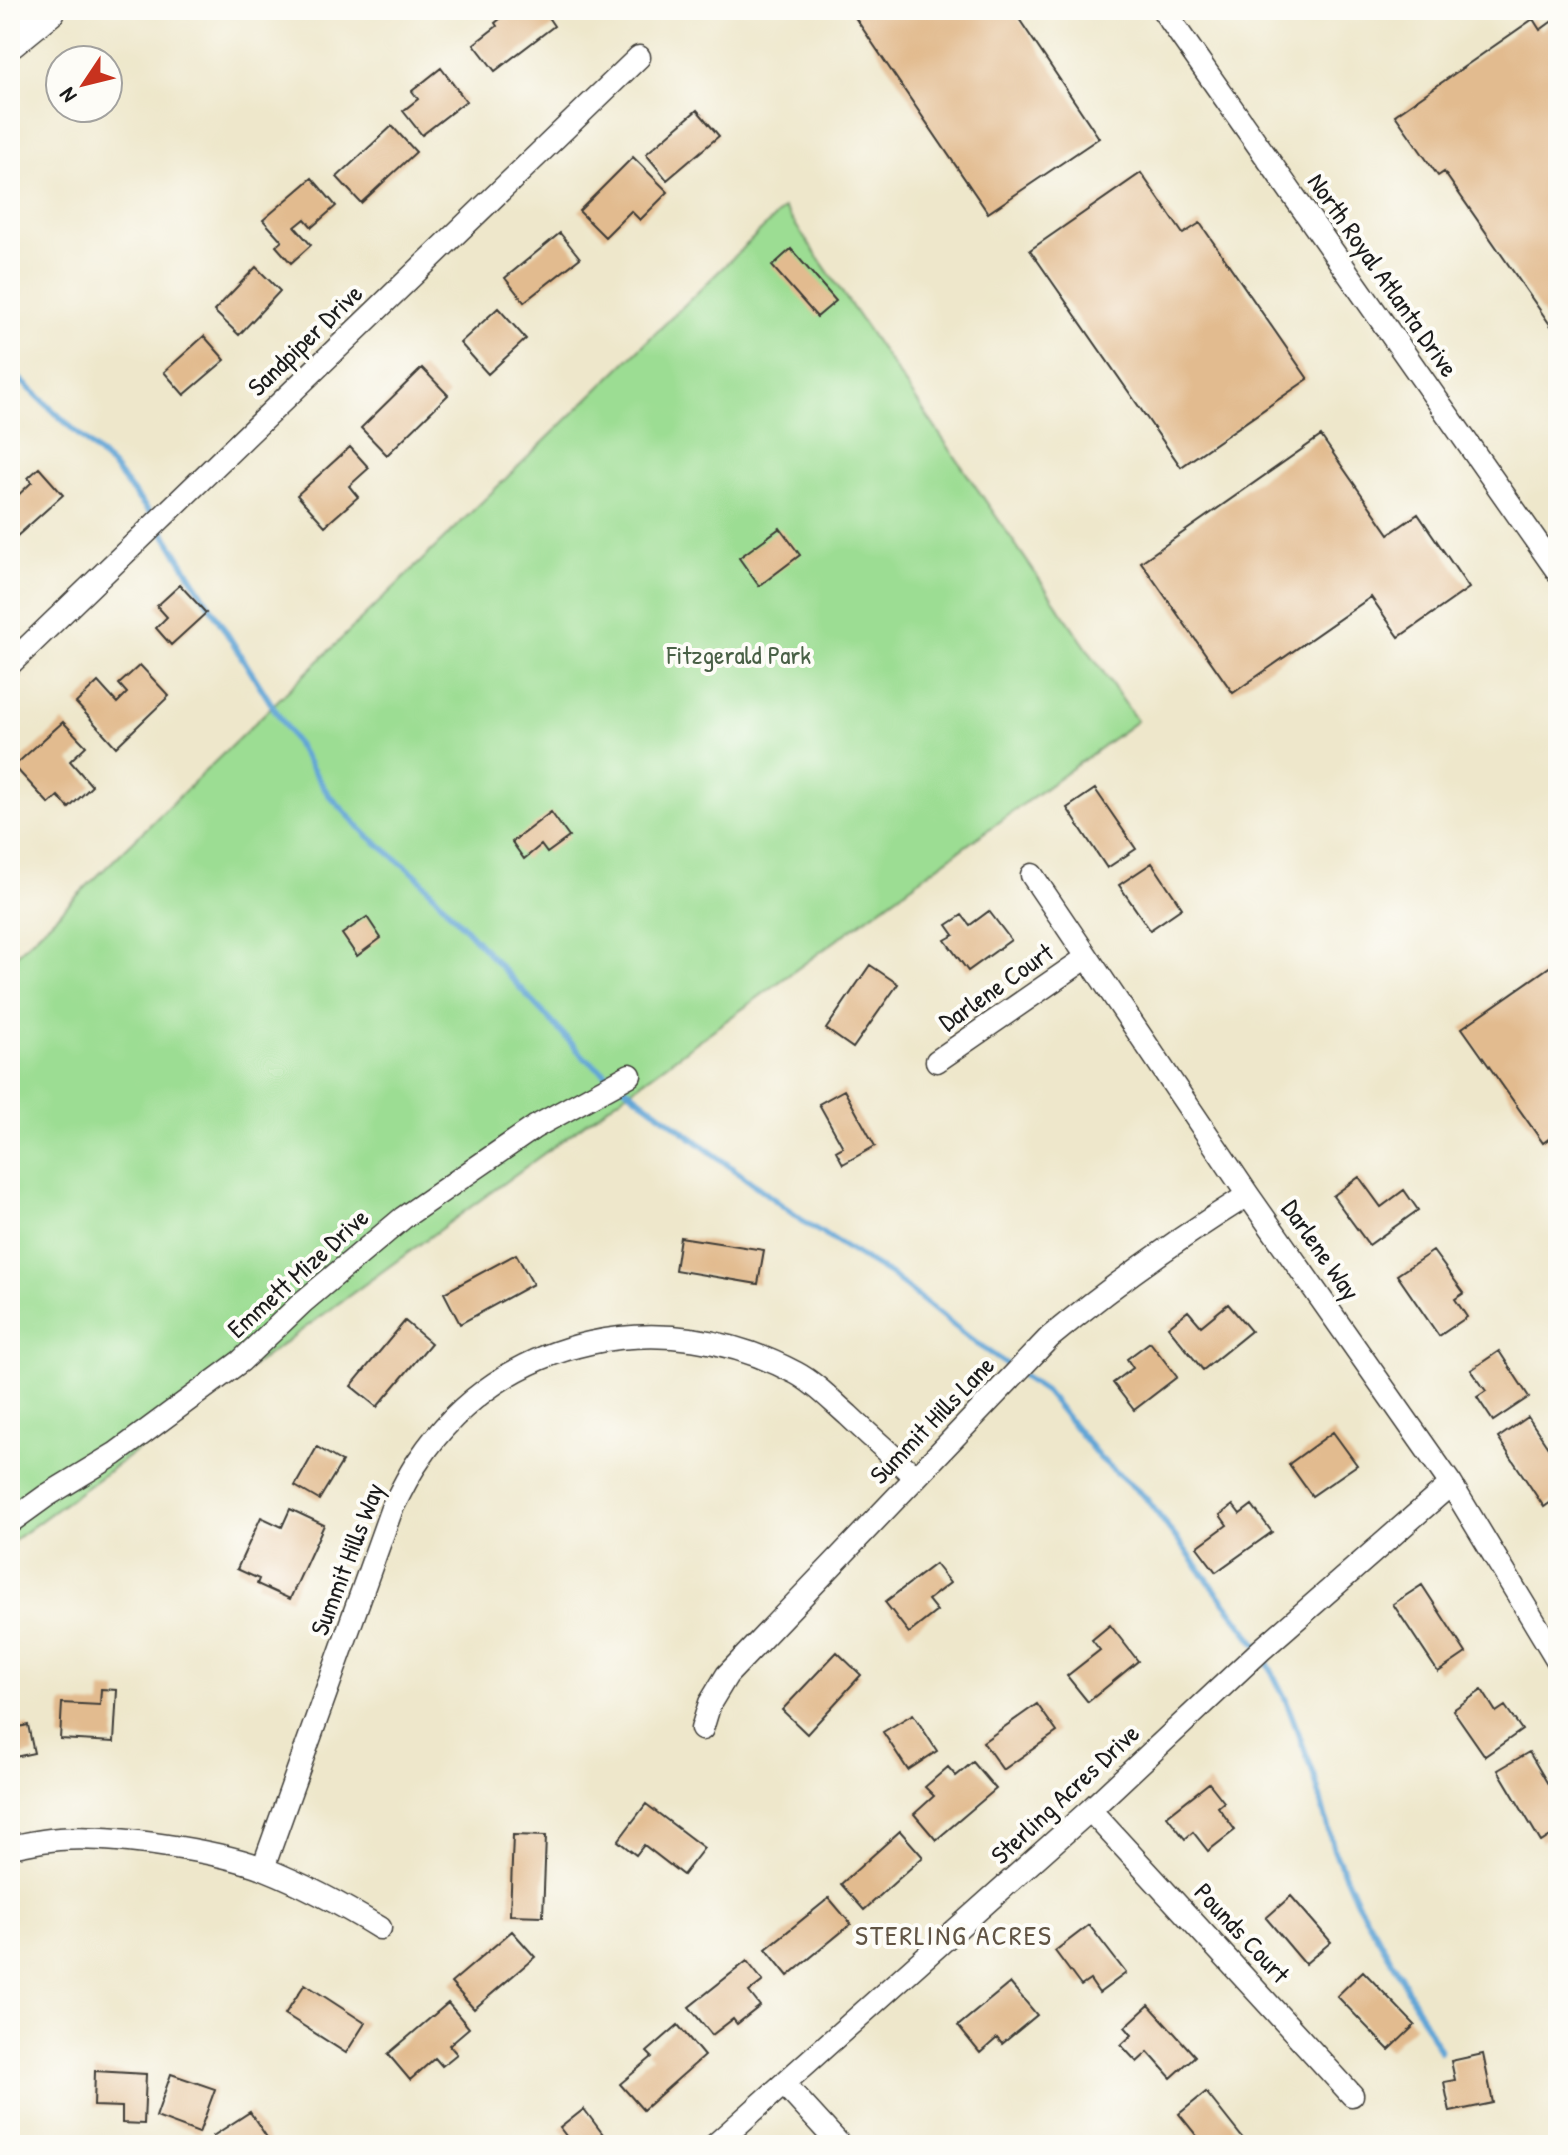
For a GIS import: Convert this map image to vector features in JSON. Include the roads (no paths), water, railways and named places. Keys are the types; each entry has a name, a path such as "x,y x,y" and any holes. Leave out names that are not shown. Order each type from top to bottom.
{"main road":[{"path":"10,41 48,10"}],"street":[{"name":"North Royal Atlanta Drive","path":"1163,10 1558,572"},
{"name":"Sandpiper Drive","path":"10,664 639,57"},
{"name":"Darlene Way","path":"1032,875 1248,1195 1451,1484 1558,1661"},
{"name":"Darlene Court","path":"937,1061 1086,958"},
{"name":"Emmett Mize Drive","path":"10,1522 115,1454 232,1368 303,1302 403,1218 535,1127 630,1075"},
{"name":"Summit Hills Lane","path":"702,1729 710,1703 727,1675 1050,1337 1187,1233 1248,1195"},
{"name":"Summit Hills Way","path":"263,1868 392,1508 419,1460 450,1423 484,1392 520,1367 563,1349 613,1337 703,1339 798,1374 915,1477"},
{"name":"Sterling Acres Drive","path":"715,2145 1090,1810 1261,1650 1451,1484"},
{"name":"Pounds Court","path":"1090,1810 1352,2095"},
{"path":"10,1847 59,1838 127,1841 198,1852 263,1868 342,1905 380,1928"},
{"path":"785,2085 840,2145"}],"waterway":[{"path":"10,370 112,466 154,518"},
{"path":"160,527 328,794 367,835 415,874 585,1058 614,1080"},
{"path":"623,1086 804,1222 891,1275 1012,1368"},
{"path":"1021,1375 1046,1392 1101,1459 1145,1497 1257,1645"},
{"path":"1263,1654 1285,1698 1314,1775 1334,1850 1357,1902 1440,2051"}],"district":[{"name":"STERLING ACRES","path":"954,1935"}],"park label":[{"name":"Fitzgerald Park","path":"739,655"}]}
